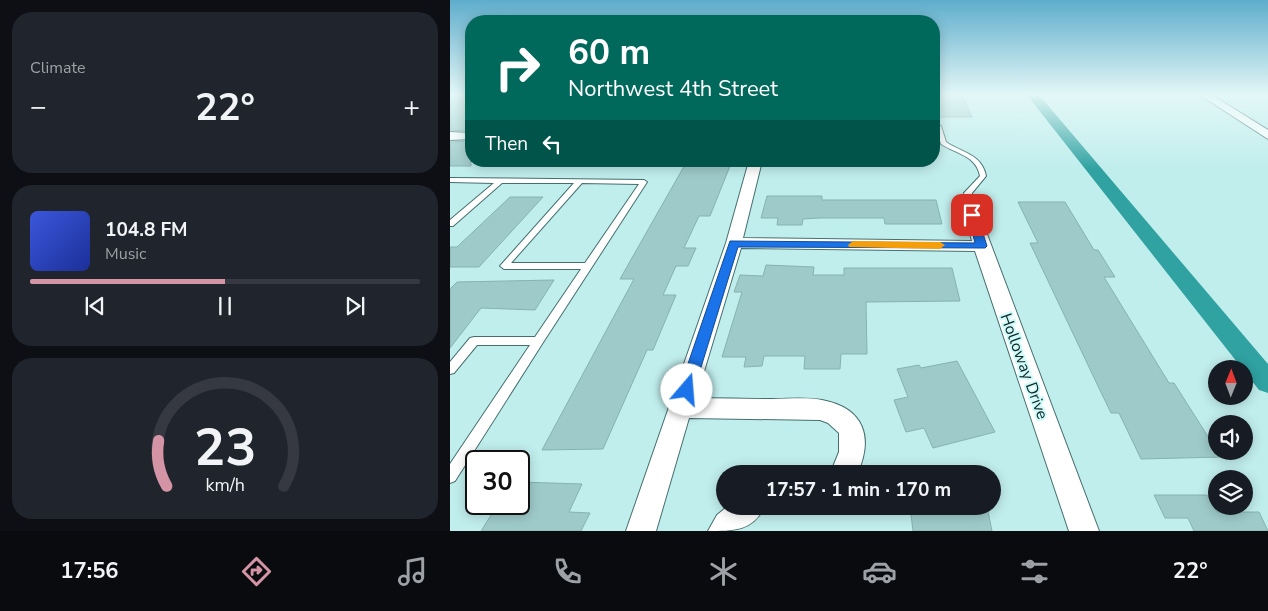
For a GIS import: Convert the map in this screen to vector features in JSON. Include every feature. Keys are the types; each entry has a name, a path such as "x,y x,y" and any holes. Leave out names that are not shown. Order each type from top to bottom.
{"street":[{"path":"1244,120 1268,135"},
{"path":"450,136 465,136"},
{"path":"641,531 734,243 754,167"},
{"name":"Holloway Drive","path":"968,200 982,246 1084,531"},
{"path":"734,243 982,246"},
{"path":"681,408 820,410 836,414 851,428 854,444 852,460 849,465"},
{"path":"723,531 740,515"}],"lane":[{"path":"940,133 943,143 975,160 983,170 983,176 968,193 968,200"},
{"path":"450,180 644,182 450,476"},
{"path":"450,224 500,181"},
{"path":"580,181 504,266 588,266"},
{"path":"450,370 474,341 538,341"}],"building":[{"path":"450,120 465,120 465,131 450,130"},
{"path":"465,141 465,166 450,166 450,142"},
{"path":"684,167 730,167 710,216 699,216 684,248 696,248 688,266 676,266 663,295 676,295 653,350 647,350 603,449 542,450 634,279 620,279"},
{"path":"767,196 822,196 822,200 936,200 942,224 885,224 884,218 820,218 803,219 802,225 777,225 778,218 761,218"},
{"path":"510,197 543,197 479,267 450,267 450,247 457,247"},
{"path":"1018,202 1065,202 1094,250 1098,250 1115,277 1104,277 1169,383 1174,383 1208,437 1208,457 1141,459 1119,413 1111,413 1030,243 1038,243"},
{"path":"766,265 814,267 813,275 844,275 844,268 952,268 960,301 866,302 867,354 841,354 840,369 804,369 805,356 764,356 762,366 744,367 746,357 722,357 742,292 734,292 740,275 763,276"},
{"path":"554,280 535,310 481,308 450,348 450,289 457,282"},
{"path":"957,361 995,432 933,448 924,428 906,432 894,400 908,397 897,369 919,365 921,368"},
{"path":"530,482 582,484 569,512 590,513 581,531 481,531 491,515 530,515"},
{"path":"1154,495 1207,495 1208,515 1253,515 1253,512 1259,512 1268,531 1194,531 1188,518 1165,518"},
{"path":"911,515 989,515 992,531 913,531"}],"waterway":[{"path":"1053,120 1268,382"}],"slow traffic":[{"path":"853,245 940,245"}],"route":[{"path":"687,390 734,243 982,246 972,215"}]}
